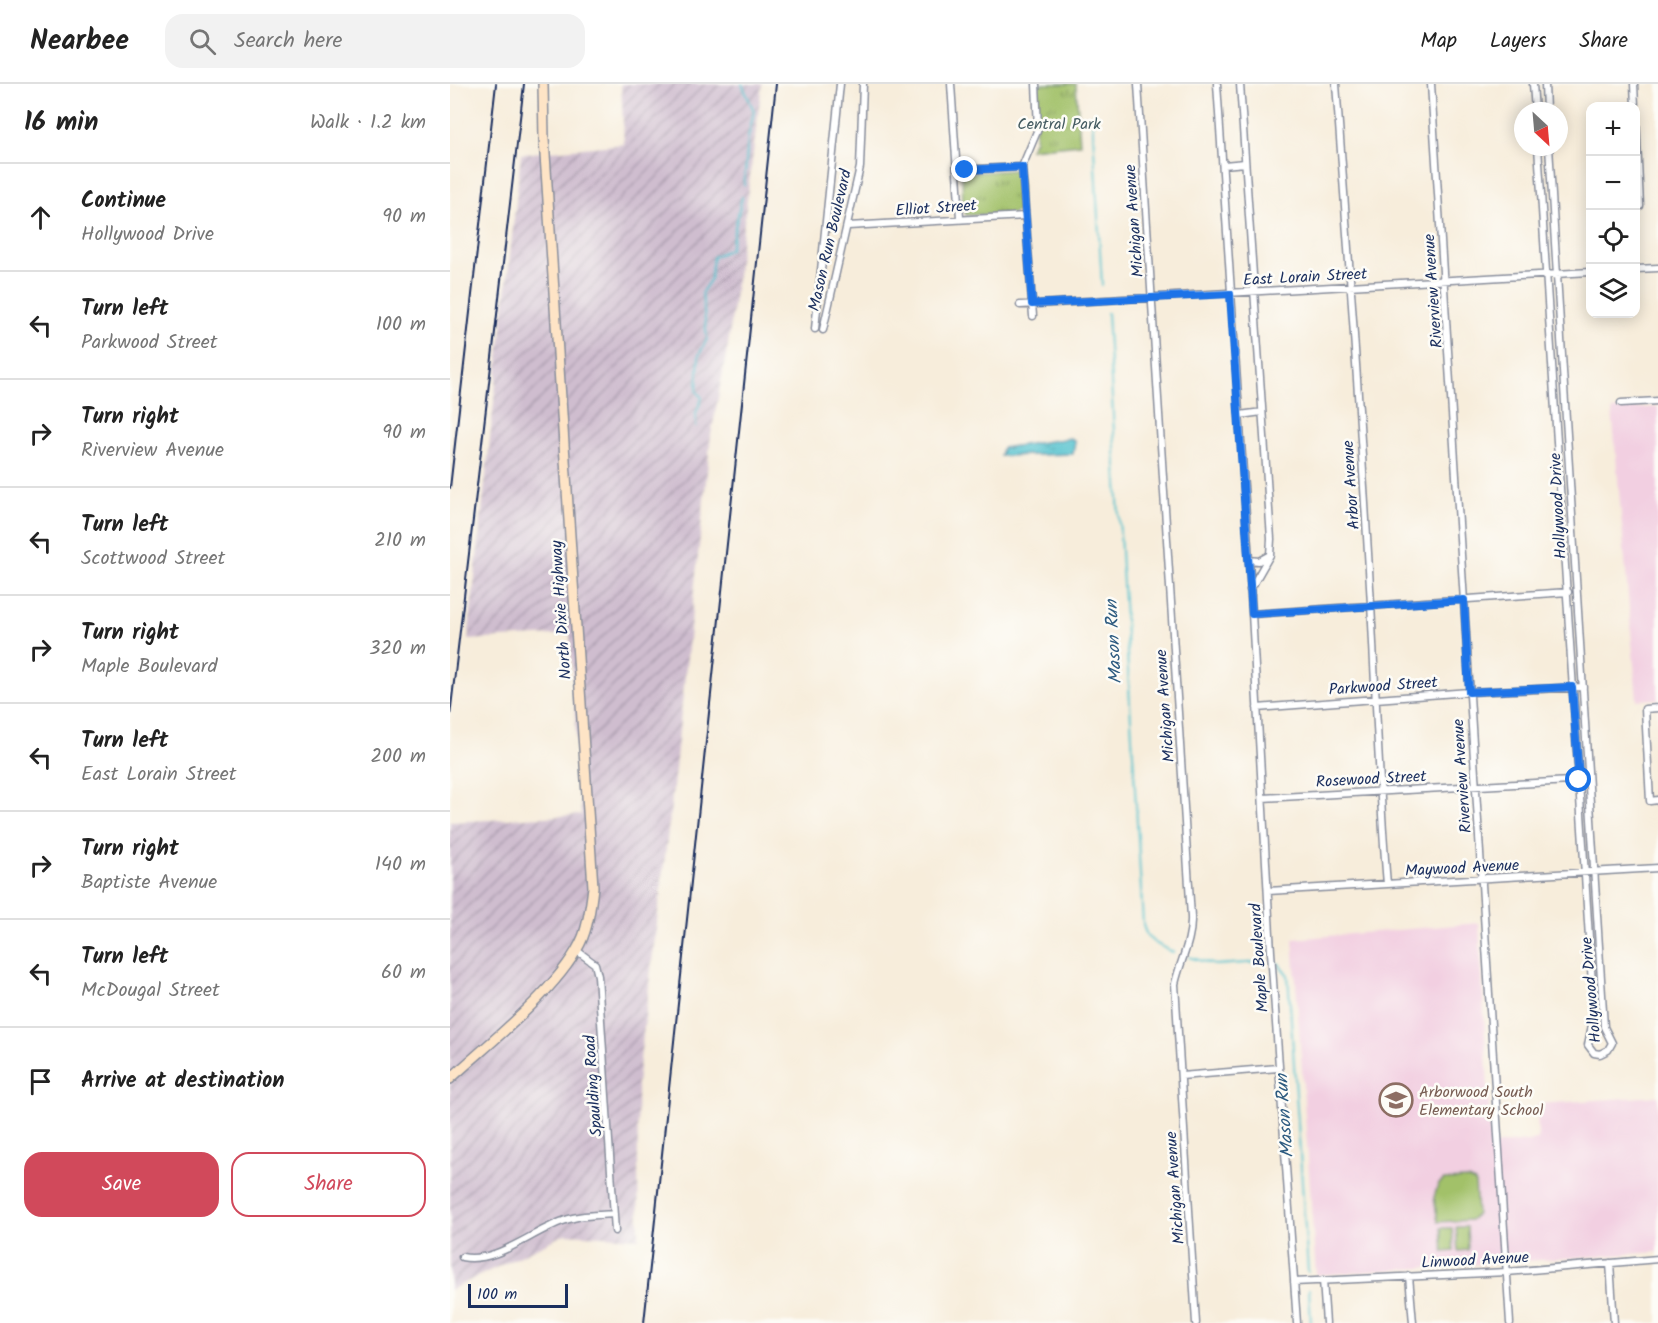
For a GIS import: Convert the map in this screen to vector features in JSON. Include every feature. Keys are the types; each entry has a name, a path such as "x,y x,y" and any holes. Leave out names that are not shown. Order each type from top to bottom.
{"main road":[{"name":"North Dixie Highway","path":"450,1079 544,991 563,970 576,950 591,910 594,866 544,139 543,84"}],"street":[{"name":"Mason Run Boulevard","path":"814,329 840,84"},
{"name":"Mason Run Boulevard","path":"824,330 835,272 848,226 862,148 863,84"},
{"path":"951,84 960,218"},
{"path":"1033,315 1022,167 1038,129 1036,84"},
{"name":"Michigan Avenue","path":"1138,84 1192,933 1178,967 1175,984 1196,1323"},
{"name":"Maple Boulevard","path":"1217,84 1249,560 1278,1068 1297,1323"},
{"path":"1240,84 1271,538 1270,555 1250,591"},
{"name":"Arbor Avenue","path":"1336,84 1351,287 1371,606 1379,790 1387,884"},
{"name":"Riverview Avenue","path":"1431,84 1510,1323"},
{"path":"1533,84 1534,102"},
{"path":"1545,84 1546,102"},
{"path":"1634,84 1635,102"},
{"name":"Hollywood Drive","path":"1539,156 1594,1016 1588,1045 1594,1053 1600,1054 1608,1050 1611,1043 1604,1027 1550,156"},
{"path":"1224,165 1245,163"},
{"path":"957,171 1022,167"},
{"name":"Elliot Street","path":"848,226 1025,216"},
{"path":"1640,269 1658,268"},
{"name":"East Lorain Street","path":"1020,305 1586,272"},
{"path":"816,316 825,318"},
{"path":"1620,403 1658,400"},
{"path":"1240,415 1262,412"},
{"path":"1249,560 1259,561 1270,555"},
{"path":"1252,614 1576,592"},
{"name":"Parkwood Street","path":"1257,708 1469,692 1582,687"},
{"path":"1658,708 1645,709 1650,801 1658,800"},
{"name":"Rosewood Street","path":"1263,798 1588,780"},
{"name":"Maywood Avenue","path":"1268,891 1658,868"},
{"name":"Spaulding Road","path":"576,950 595,964 598,976 615,1231"},
{"path":"1181,1076 1278,1068"},
{"path":"462,1257 474,1258 492,1254 571,1218 614,1214"},
{"name":"Linwood Avenue","path":"1294,1282 1506,1272 1658,1259"},
{"path":"1610,1263 1614,1323"},
{"path":"1410,1276 1413,1323"},
{"path":"1323,1280 1326,1323"}],"shaded area":[{"path":"621,84 762,84 728,345 711,435 670,815 637,1084 639,1238 565,1234 450,1290 450,822 581,815 570,634 468,640 521,154 624,144"},
{"path":"1658,407 1658,699 1637,700 1612,410"},
{"name":"Arborwood South Elementary School","path":"1479,923 1491,1145 1538,1140 1537,1104 1658,1096 1658,1252 1316,1275 1293,939"}],"green space":[{"name":"Central Park","path":"1038,84 1076,84 1080,144 1030,149 1035,140"},
{"path":"1013,170 1021,180 1020,210 1012,214 966,215 963,208 962,176 968,173"},
{"path":"1468,1179 1475,1182 1477,1214 1471,1220 1438,1222 1434,1197 1438,1185 1444,1180"},
{"path":"1456,1227 1467,1227 1468,1250 1458,1251"},
{"path":"1441,1228 1452,1228 1454,1251 1443,1252"}],"water":[{"path":"1071,438 1075,442 1073,454 1000,456 1002,448"}],"waterway":[{"path":"742,84 754,111 748,138 744,185"},
{"name":"Mason Run","path":"1092,114 1102,285"},
{"path":"696,426 696,413 702,398 697,391 699,355 707,339 702,292 710,280 713,257 730,249 742,197"},
{"name":"Mason Run","path":"1107,313 1143,924 1150,939 1173,952"},
{"name":"Mason Run","path":"1189,957 1215,965 1263,962"},
{"name":"Mason Run","path":"1278,963 1288,975 1308,1272"},
{"name":"Mason Run","path":"1309,1289 1311,1323"}],"railway":[{"path":"450,488 496,84"},
{"path":"450,716 524,84"},
{"path":"644,1323 776,84"}],"place":[{"name":"Arborwood South Elementary School","path":"1396,1100"}],"route":[{"path":"965,170 1022,167 1032,304 1092,299 1230,294 1252,614 1464,600 1469,692 1572,687 1579,780"}]}
